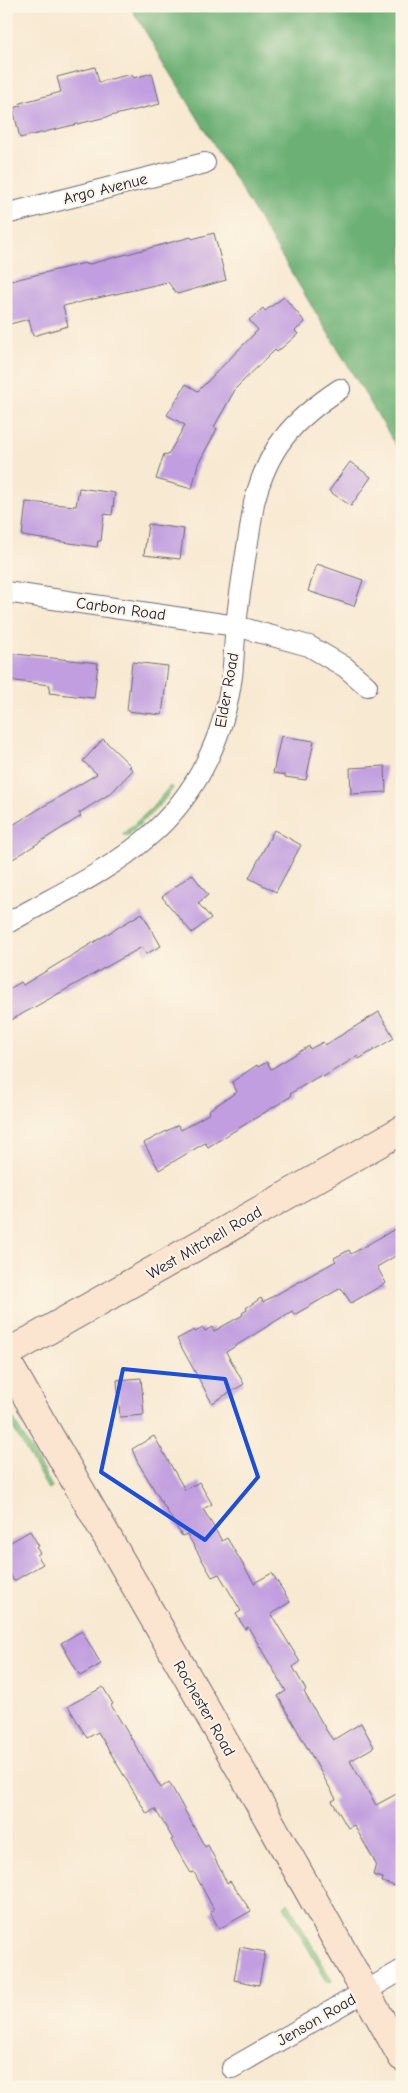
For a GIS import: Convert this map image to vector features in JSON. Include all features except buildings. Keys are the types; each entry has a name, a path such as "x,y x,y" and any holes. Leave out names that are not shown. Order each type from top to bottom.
{"street":[{"name":"Argo Avenue","path":"6,214 205,164"},
{"name":"Elder Road","path":"6,924 128,853 154,831 190,793 216,741 223,718 232,676 236,626 254,503 266,466 286,432 300,418 340,389"},
{"name":"Carbon Road","path":"6,592 236,626 309,646 345,667 367,686"},
{"name":"West Mitchell Road","path":"6,1354 402,1130"},
{"name":"Rochester Road","path":"6,1360 402,2057"},
{"name":"Jenson Road","path":"232,2068 402,1970"}],"highlighted area":[{"path":"123,1369 225,1379 258,1477 205,1540 101,1472"}],"green space":[{"path":"130,6 402,6 402,455"},
{"path":"170,786 173,788 159,806 126,837 123,834 151,809"},
{"path":"6,1406 52,1487 48,1489 6,1415"},
{"path":"288,1903 332,1981 328,1983 284,1906"}]}
